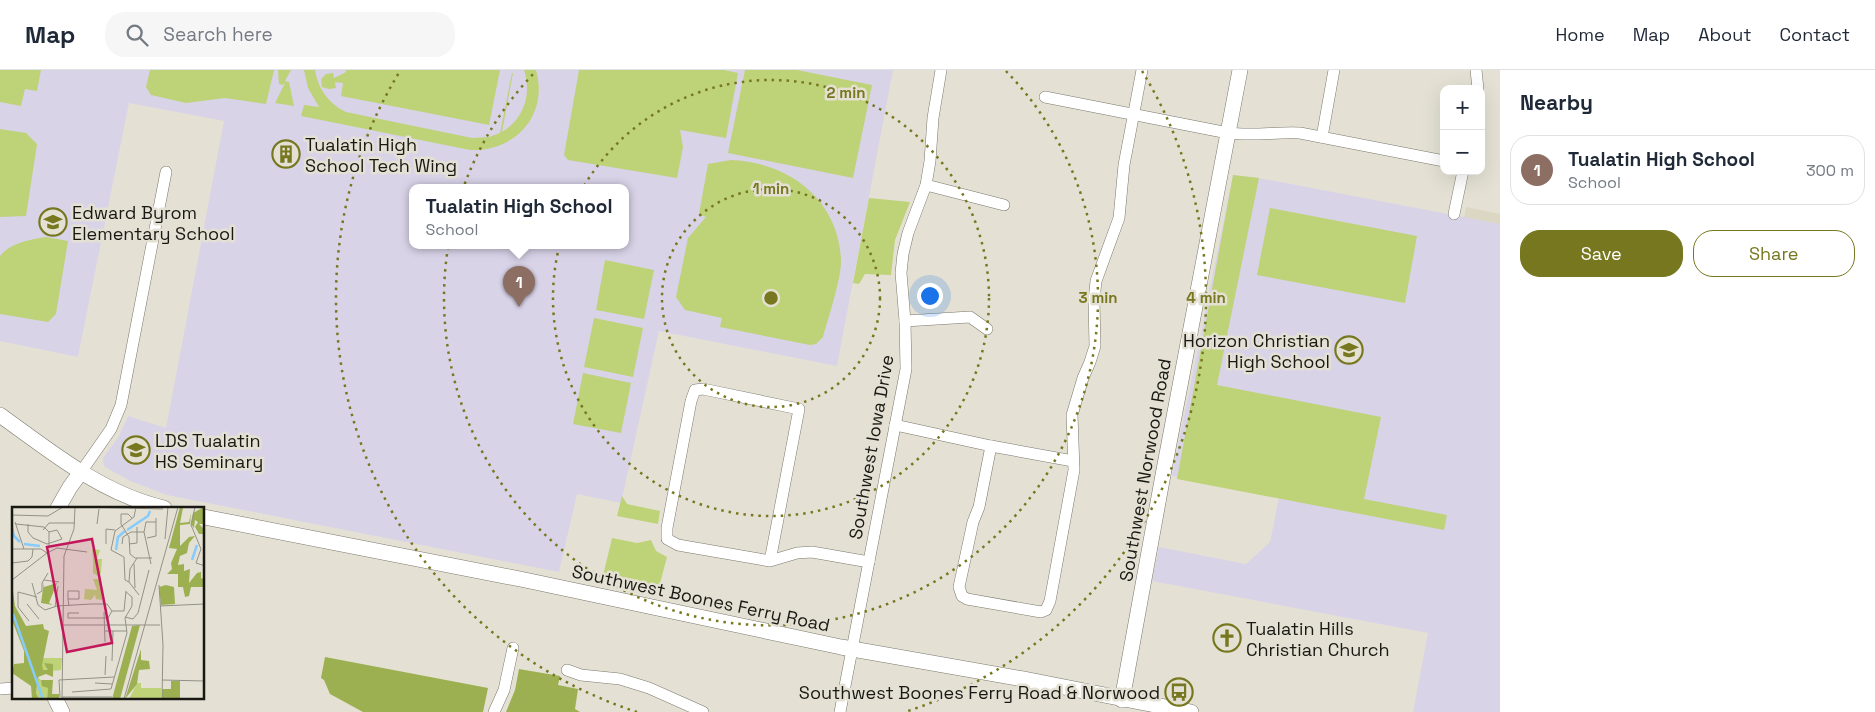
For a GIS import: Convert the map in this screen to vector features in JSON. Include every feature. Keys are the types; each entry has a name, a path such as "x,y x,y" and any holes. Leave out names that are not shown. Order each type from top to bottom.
{"main road":[{"name":"Southwest Norwood Road","path":"1122,700 1162,475 1240,70"},
{"path":"0,414 81,472 130,496 161,507"},
{"path":"59,507 81,472"},
{"name":"Southwest Boones Ferry Road","path":"205,517 526,580 853,648 1191,712"},
{"path":"56,700 62,712"}],"street":[{"name":"Southwest Iowa Drive","path":"840,712 906,369 901,273 902,254 926,186 930,161 932,118 941,70"},
{"path":"991,446 979,507 973,522 959,587 962,596 967,599 1036,611 1046,610 1050,601 1074,470 1072,415 1082,378 1095,346 1094,301 1096,281 1119,218 1124,165 1142,70"},
{"path":"1322,137 1334,70"},
{"path":"1476,70 1478,85"},
{"path":"1045,97 1228,133 1254,135 1285,132 1322,137 1440,160"},
{"path":"81,472 111,429 121,405 166,172"},
{"path":"1454,214 1462,175"},
{"path":"926,186 1004,204"},
{"path":"905,321 970,317 987,329"},
{"path":"770,561 799,409 703,389 695,390 691,401 667,528 667,539 678,545 770,561 797,553 812,552 869,562"},
{"path":"895,425 991,446 1073,461"},
{"path":"494,712 504,690 513,648"},
{"path":"567,670 581,675 620,679 649,688 703,712"}],"shaded area":[{"path":"0,70 893,70 837,366 659,331 621,503 577,494 559,572 167,495 130,481 105,467 103,458 119,436 128,416 166,428 224,121 129,103 78,357 0,341"},
{"name":"Horizon Christian High School","path":"1233,175 1259,178 1500,224 1500,712 1413,712 1428,633 1152,581 1159,547 1246,564 1270,542 1279,497 1172,476"},
{"path":"1466,207 1500,214 1500,224 1464,218"}],"green space":[{"path":"0,70 41,70 37,91 25,89 21,106 0,102"},
{"path":"150,70 274,70 266,104 225,98 186,103 151,95 146,87"},
{"path":"278,70 291,70 285,81 289,82 294,106 275,103 285,82 283,85 279,84"},
{"path":"304,70 315,70 316,77 325,95 334,105 346,112 472,138 489,137 500,133 512,73 502,132 516,120 524,105 527,88 524,70 536,70 539,86 538,102 533,116 525,128 514,137 501,145 486,149 470,150 301,116 304,105 319,107 308,88"},
{"path":"346,70 500,70 489,125 341,96 343,83 335,82 336,88 322,87 321,79 326,74 333,73 334,78 346,72"},
{"path":"579,70 724,70 738,73 726,138 680,130 683,147 677,178 568,160 564,155"},
{"path":"745,70 797,70 872,85 853,178 728,153"},
{"path":"0,129 26,133 37,144 26,216 0,217"},
{"path":"731,160 752,162 790,176 820,202 831,218 838,238 841,267 823,337 816,344 810,345 720,327 722,318 685,310 676,297 688,238 706,217 699,214 708,164"},
{"path":"1233,175 1259,178 1217,385 1381,417 1364,499 1447,515 1444,530 1177,479"},
{"path":"869,198 910,202 895,240 891,275 865,274 859,284 853,283"},
{"path":"1270,208 1417,236 1405,303 1257,275"},
{"path":"46,237 68,241 56,314 48,322 0,314 0,256 15,245"},
{"path":"605,260 654,270 644,319 596,310"},
{"path":"594,318 643,328 633,377 584,367"},
{"path":"583,373 631,383 621,433 573,424"},
{"path":"622,496 627,504 660,511 658,524 617,516"},
{"path":"612,538 637,543 651,540 656,551 667,557 658,591 602,580"},
{"path":"325,657 488,688 483,712 363,712 330,694 324,680 321,678"},
{"path":"519,669 560,676 558,685 578,689 575,709 580,712 506,712 515,690"}],"place":[{"name":"Tualatin High School Tech Wing","path":"286,154"},
{"name":"Edward Byrom Elementary School","path":"53,222"},
{"name":"Tualatin High School","path":"519,307"},
{"name":"Horizon Christian High School","path":"1349,350"},
{"name":"LDS Tualatin HS Seminary","path":"136,450"},
{"name":"Tualatin Hills Christian Church","path":"1227,638"},
{"name":"Southwest Boones Ferry Road & Norwood","path":"1179,692"}]}
